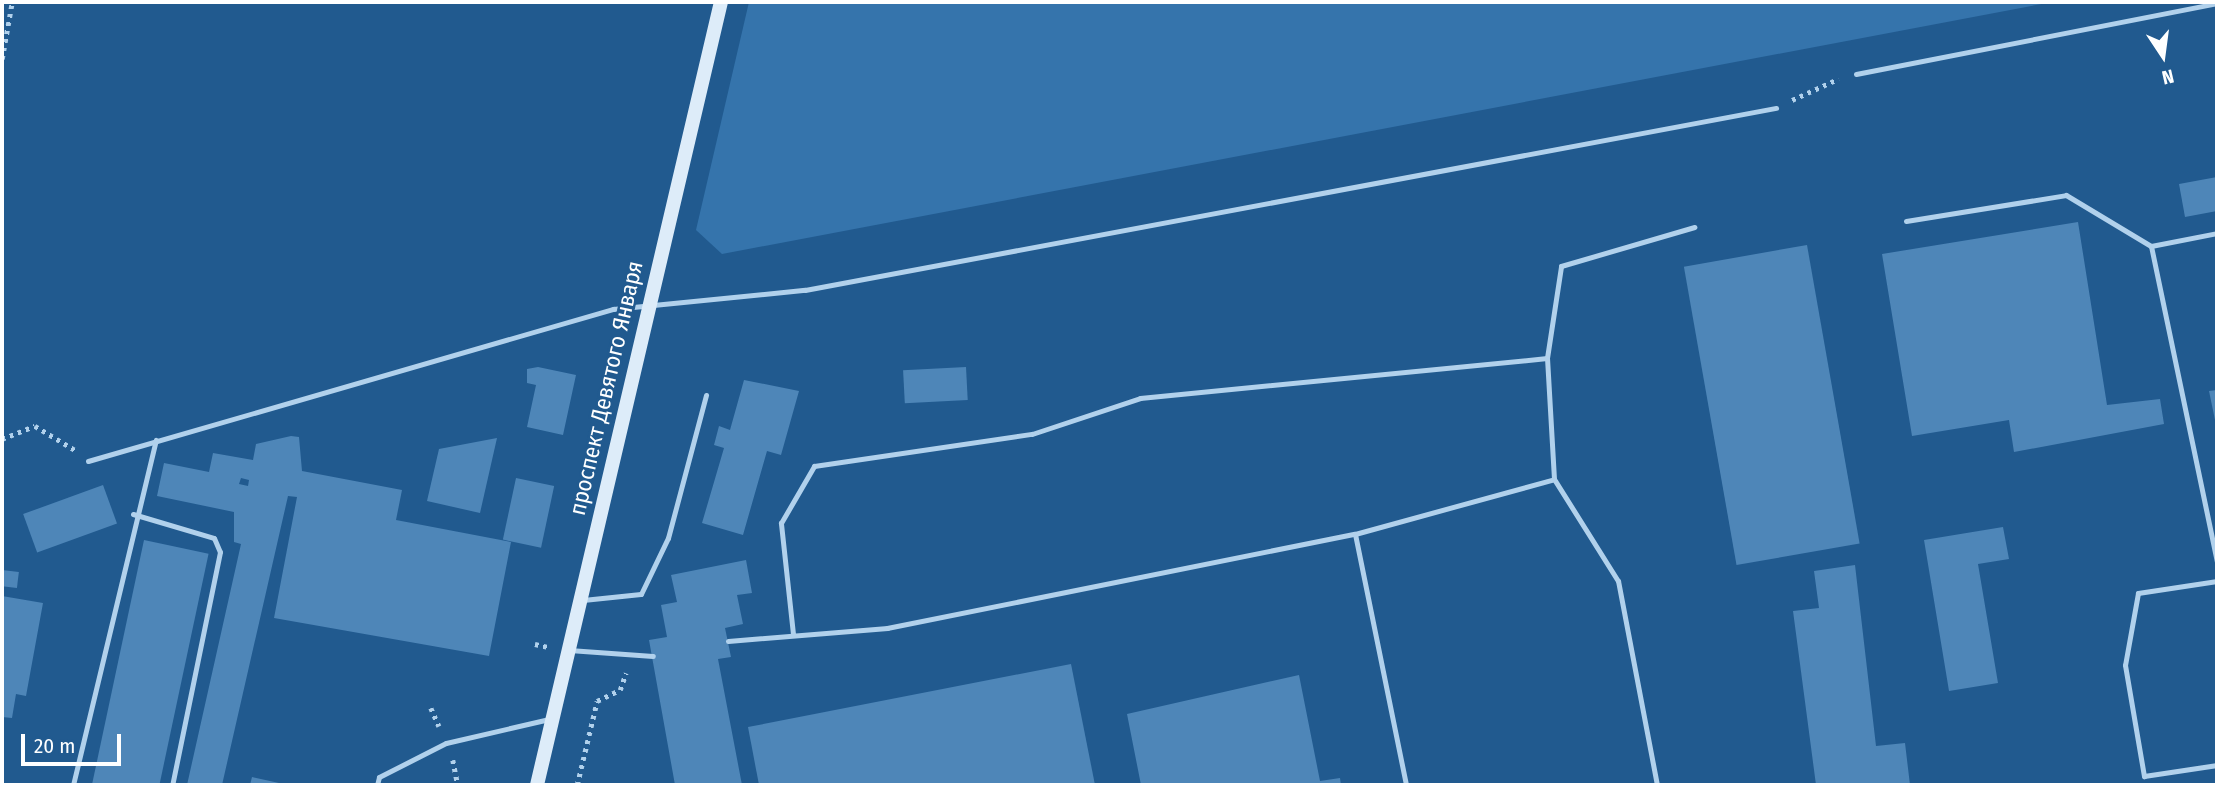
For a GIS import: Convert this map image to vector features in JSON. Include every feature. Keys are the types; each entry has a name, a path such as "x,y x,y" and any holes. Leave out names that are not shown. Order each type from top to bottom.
{"street":[{"name":"проспект Девятого Января","path":"537,785 721,2"}],"lane":[{"path":"1856,74 2217,3"},
{"path":"88,461 613,309 648,310 805,290 1776,108"},
{"path":"1906,221 2066,195 2151,246 2217,233"},
{"path":"1657,785 1618,581 1554,479 1547,358 1561,265 1694,228"},
{"path":"2151,246 2217,563"},
{"path":"793,634 780,523 814,466 1032,434 1140,398 1547,358"},
{"path":"580,600 641,594 668,538 706,395"},
{"path":"73,785 133,514 156,440"},
{"path":"728,642 793,634 887,628 1355,534 1554,479"},
{"path":"133,514 214,538 220,552 172,785"},
{"path":"1355,534 1406,785"},
{"path":"2217,581 2138,593 2125,665 2144,776 2217,765"},
{"path":"568,650 631,659 653,656"},
{"path":"377,785 379,777 446,743 552,718"}],"path":[{"path":"2,59 12,2"},
{"path":"1776,108 1856,74"},
{"path":"2,439 35,426 88,461"},
{"path":"577,785 597,701 620,690 631,659"}],"shaded area":[{"path":"749,2 2052,2 722,254 696,230"}],"building":[{"path":"2217,177 2217,211 2185,217 2179,184"},
{"path":"2078,222 2107,405 2160,399 2164,424 2014,452 2009,420 1912,436 1882,254"},
{"path":"1807,245 1860,543 1737,565 1684,267"},
{"path":"538,367 576,375 563,435 527,427 536,385 527,383 527,369"},
{"path":"966,367 968,400 905,403 903,370"},
{"path":"744,380 799,391 781,455 767,451 743,535 702,523 724,448 714,445 719,426 730,430"},
{"path":"2217,390 2217,420 2215,420 2209,391"},
{"path":"291,436 299,437 302,471 402,490 396,520 511,542 489,656 274,618 297,497 288,496 222,785 187,785 241,544 234,542 234,512 157,496 164,463 209,472 213,453 253,460 256,444","holes":["241,478 249,480 248,486 239,484"]},
{"path":"497,438 480,513 427,501 439,449"},
{"path":"516,478 554,486 541,548 503,540"},
{"path":"103,485 117,524 37,553 23,514"},
{"path":"2003,527 2009,559 1978,564 1998,683 1949,691 1924,540"},
{"path":"144,540 209,554 159,785 92,785"},
{"path":"746,560 752,593 737,595 743,624 725,628 731,657 718,659 742,785 675,785 649,640 667,637 661,605 677,602 671,575"},
{"path":"1855,565 1876,746 1905,743 1910,785 1816,785 1793,611 1819,608 1814,571"},
{"path":"2,570 19,572 17,588 2,586"},
{"path":"2,596 43,603 26,696 16,694 12,718 2,717"},
{"path":"1071,664 1095,785 759,785 748,727"},
{"path":"1299,675 1320,781 1340,778 1341,785 1141,785 1127,714"},
{"path":"252,777 279,783 250,785"}]}
